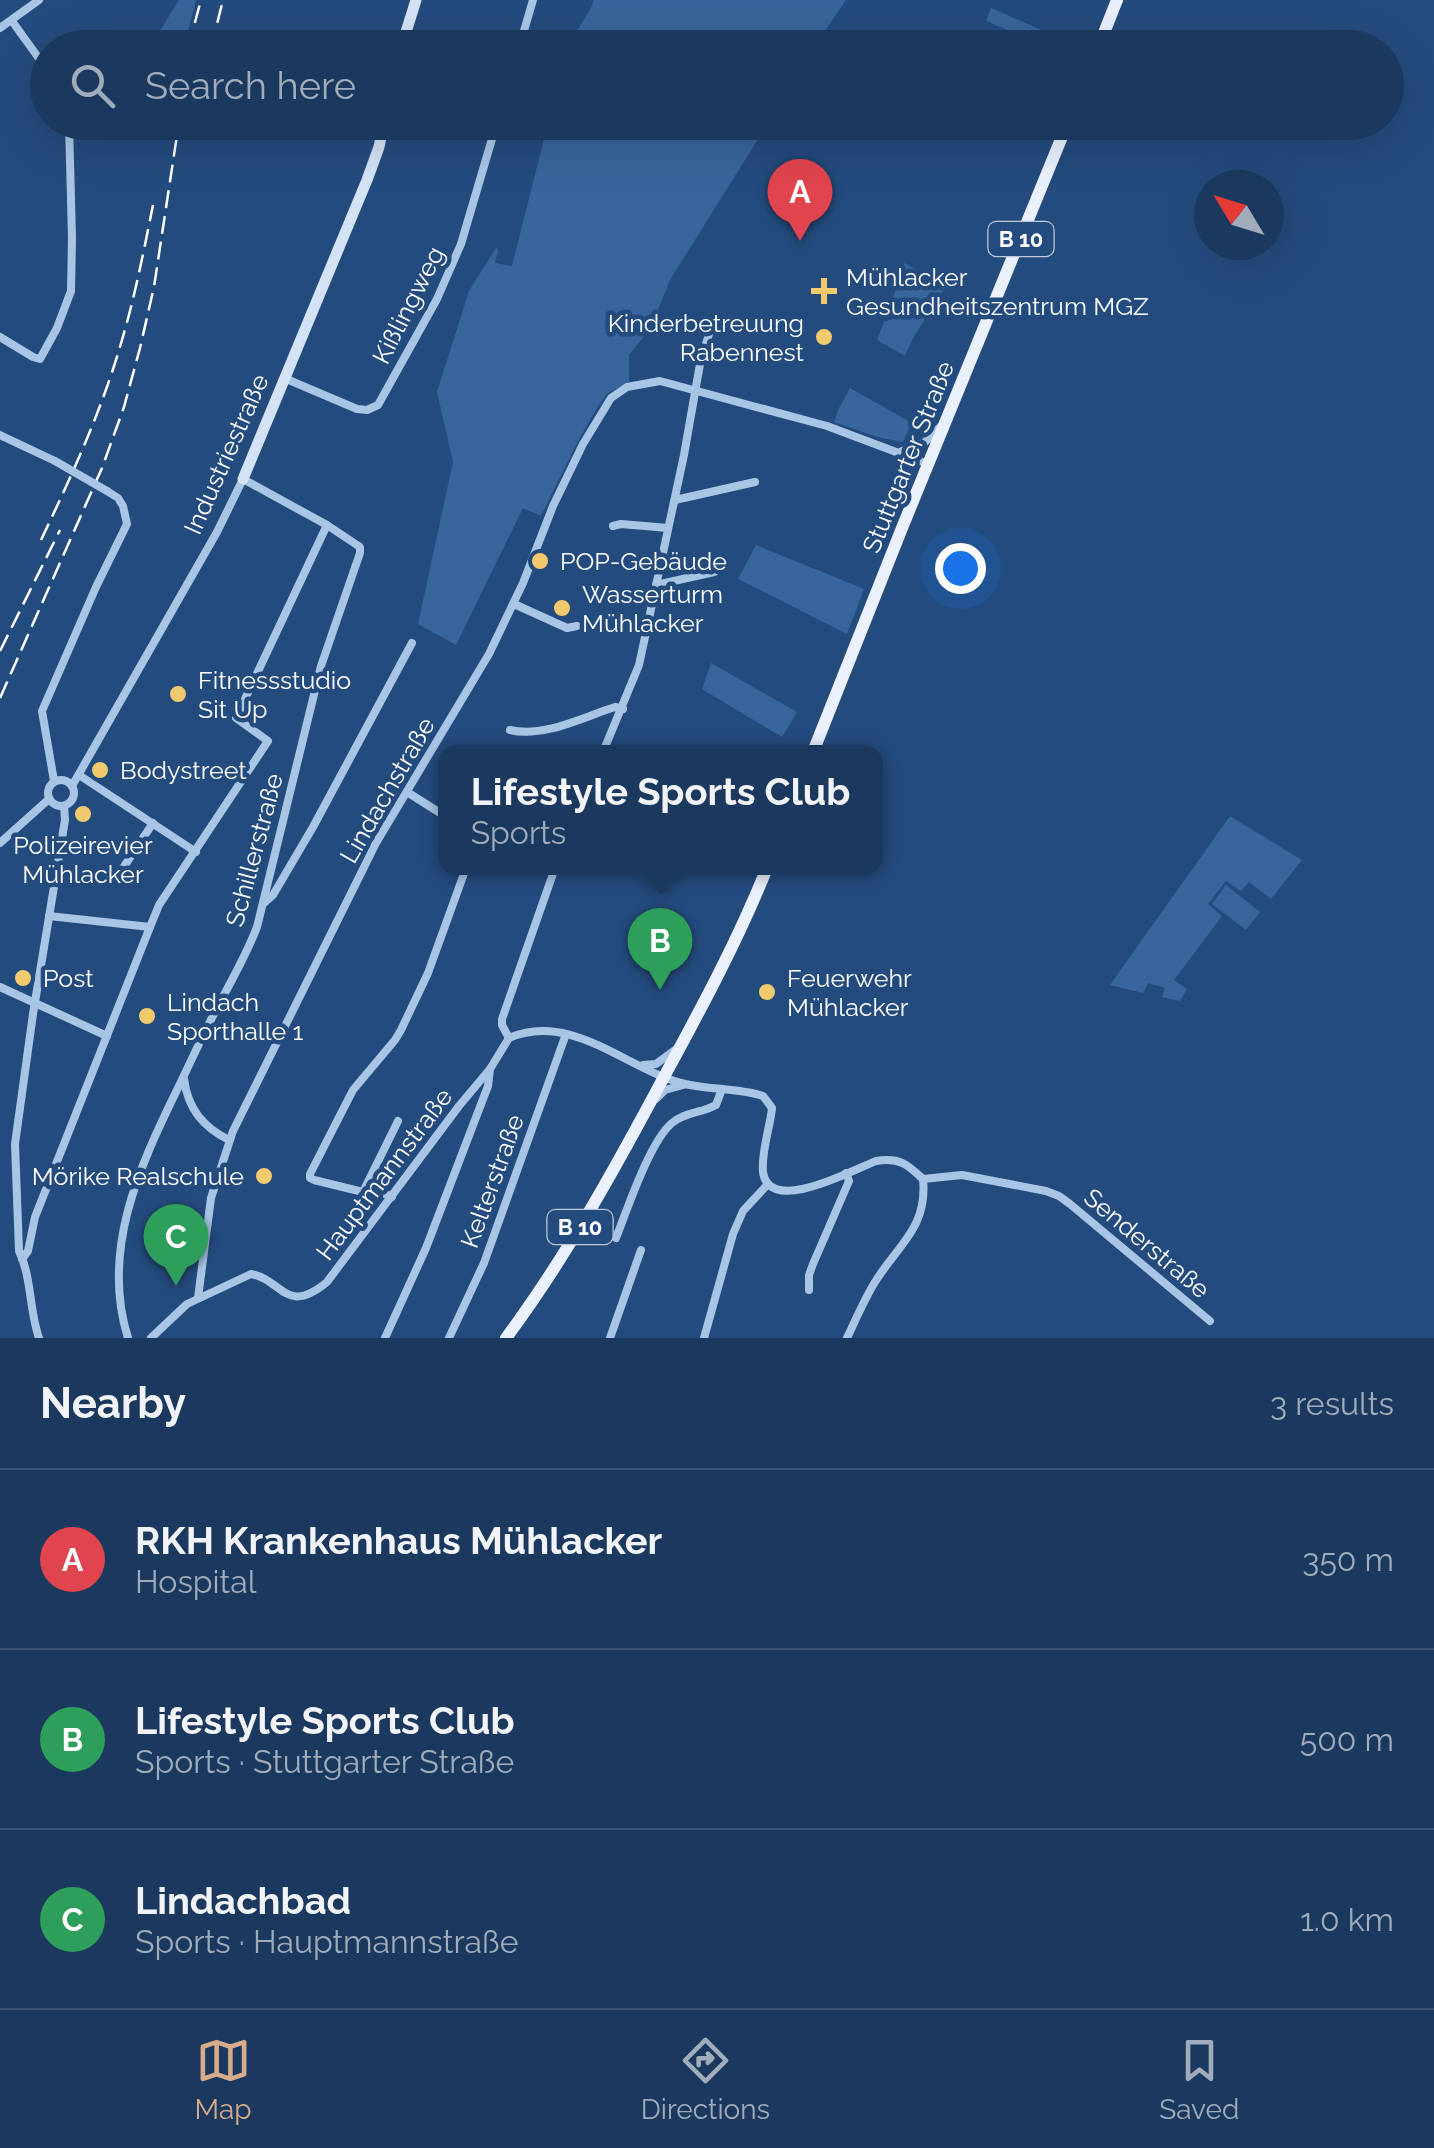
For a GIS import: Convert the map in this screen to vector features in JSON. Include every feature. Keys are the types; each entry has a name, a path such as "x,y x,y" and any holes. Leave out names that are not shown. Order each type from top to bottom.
{"main road":[{"path":"1105,30 1117,0"},
{"name":"Stuttgarter Straße","path":"816,745 1061,140"},
{"name":"B 10","path":"506,1338 568,1248 646,1110 727,960 764,875"}],"street":[{"path":"0,28 38,0"},
{"path":"407,30 416,0"},
{"path":"524,30 533,0"},
{"path":"12,21 30,46"},
{"path":"0,337 40,358 68,304 72,271 69,140"},
{"name":"Industriestraße","path":"72,786 217,532 243,479 368,180 380,140"},
{"name":"Kißlingweg","path":"284,378 357,409 378,405 437,299 461,244 492,140"},
{"path":"606,745 640,665 700,364 712,324"},
{"path":"672,384 692,381 700,364"},
{"path":"700,364 703,383 716,396"},
{"name":"Lindachstraße","path":"198,1298 211,1198 229,1140 250,1093 376,843 483,665 514,604 553,506 583,444 613,396 627,387 660,380 827,426 928,464"},
{"path":"672,384 688,395 691,420"},
{"path":"691,420 702,400 716,396"},
{"path":"893,450 908,451 922,445 938,430 951,408"},
{"path":"0,434 108,490 124,506 127,524 42,711 54,782"},
{"name":"Schillerstraße","path":"128,1338 118,1281 119,1260 136,1181 149,1147 250,945 264,903 321,666 360,550 327,525 243,479"},
{"path":"675,500 756,482"},
{"path":"22,1259 28,1251 35,1217 159,905 268,741 236,718 327,525"},
{"path":"613,526 668,528"},
{"path":"656,585 714,572"},
{"path":"514,604 567,628 577,626"},
{"path":"264,903 273,895 313,826 412,643"},
{"path":"510,730 537,730 623,708"},
{"path":"79,775 196,852"},
{"path":"66,781 72,786 73,798 64,806 49,799 49,787 54,782 66,781"},
{"path":"407,792 438,812"},
{"path":"0,843 49,799"},
{"path":"39,1338 19,1251 15,1144 64,806"},
{"path":"115,880 154,823"},
{"path":"392,1197 314,1180 310,1174 353,1090 396,1040 428,972 463,875"},
{"path":"508,1038 502,1019 553,875"},
{"path":"49,916 150,927"},
{"path":"0,987 106,1036"},
{"path":"386,1338 426,1248 488,1086 490,1069 508,1038 531,1031 566,1034 598,1044 664,1077 756,1094 771,1104 763,1167 768,1184 744,1211 733,1234 704,1338"},
{"name":"Kelterstraße","path":"449,1338 484,1263 566,1034"},
{"path":"642,1066 665,1060 687,1035"},
{"name":"Hauptmannstraße","path":"151,1338 187,1304 251,1274 289,1295 316,1292 490,1069"},
{"path":"184,1076 191,1108 200,1121 229,1140"},
{"path":"646,1110 665,1090 688,1084"},
{"path":"616,1238 643,1171 664,1132 674,1121 716,1105 722,1088"},
{"path":"363,1192 398,1121"},
{"name":"Senderstraße","path":"768,1184 776,1190 792,1192 876,1161 894,1159 908,1165 922,1179 962,1175 1046,1191 1059,1196 1210,1321"},
{"path":"810,1290 813,1264 849,1181 846,1173"},
{"path":"847,1338 875,1283 914,1228 925,1199 922,1179"},
{"path":"610,1338 641,1250"}],"shaded area":[{"path":"179,0 196,0 188,30 160,30"},
{"path":"594,0 846,0 826,30 577,30"},
{"path":"991,8 1042,30 1007,30 986,21"},
{"path":"544,140 757,140 670,280 650,329 629,355 629,382 608,393 600,403 541,516 523,508 456,645 418,624 453,462 437,392 469,291 496,248 495,263 512,266"},
{"path":"904,263 946,287 905,356 877,340 884,322 892,319 899,307 892,301"},
{"path":"850,388 912,423 903,442 834,422"},
{"path":"756,545 864,589 847,634 738,579"},
{"path":"711,663 797,712 782,737 702,689"},
{"path":"1230,816 1302,860 1271,899 1249,882 1241,891 1226,881 1208,904 1222,916 1174,980 1187,989 1180,1001 1162,997 1165,988 1148,983 1143,993 1110,985"},
{"path":"1226,885 1260,912 1246,930 1212,904"}],"railway":[{"path":"193,30 201,0"},
{"path":"216,30 223,0"},
{"path":"0,698 102,468 124,407 154,287 176,140"},
{"path":"41,540 86,442 114,366 153,205"},
{"path":"0,651 60,530"}],"place":[{"name":"RKH Krankenhaus Mühlacker","path":"800,241"},
{"name":"Mühlacker Gesundheitszentrum MGZ","path":"824,291"},
{"name":"Kinderbetreuung Rabennest","path":"824,337"},
{"name":"POP-Gebäude","path":"540,561"},
{"name":"Wasserturm Mühlacker","path":"562,608"},
{"name":"Fitnessstudio Sit Up","path":"178,694"},
{"name":"Bodystreet","path":"100,770"},
{"name":"Polizeirevier Mühlacker","path":"83,814"},
{"name":"Post","path":"23,978"},
{"name":"Lifestyle Sports Club","path":"660,990"},
{"name":"Feuerwehr Mühlacker","path":"767,992"},
{"name":"Lindach Sporthalle 1","path":"147,1016"},
{"name":"Mörike Realschule","path":"264,1176"},
{"name":"Lindachbad","path":"176,1286"}]}
